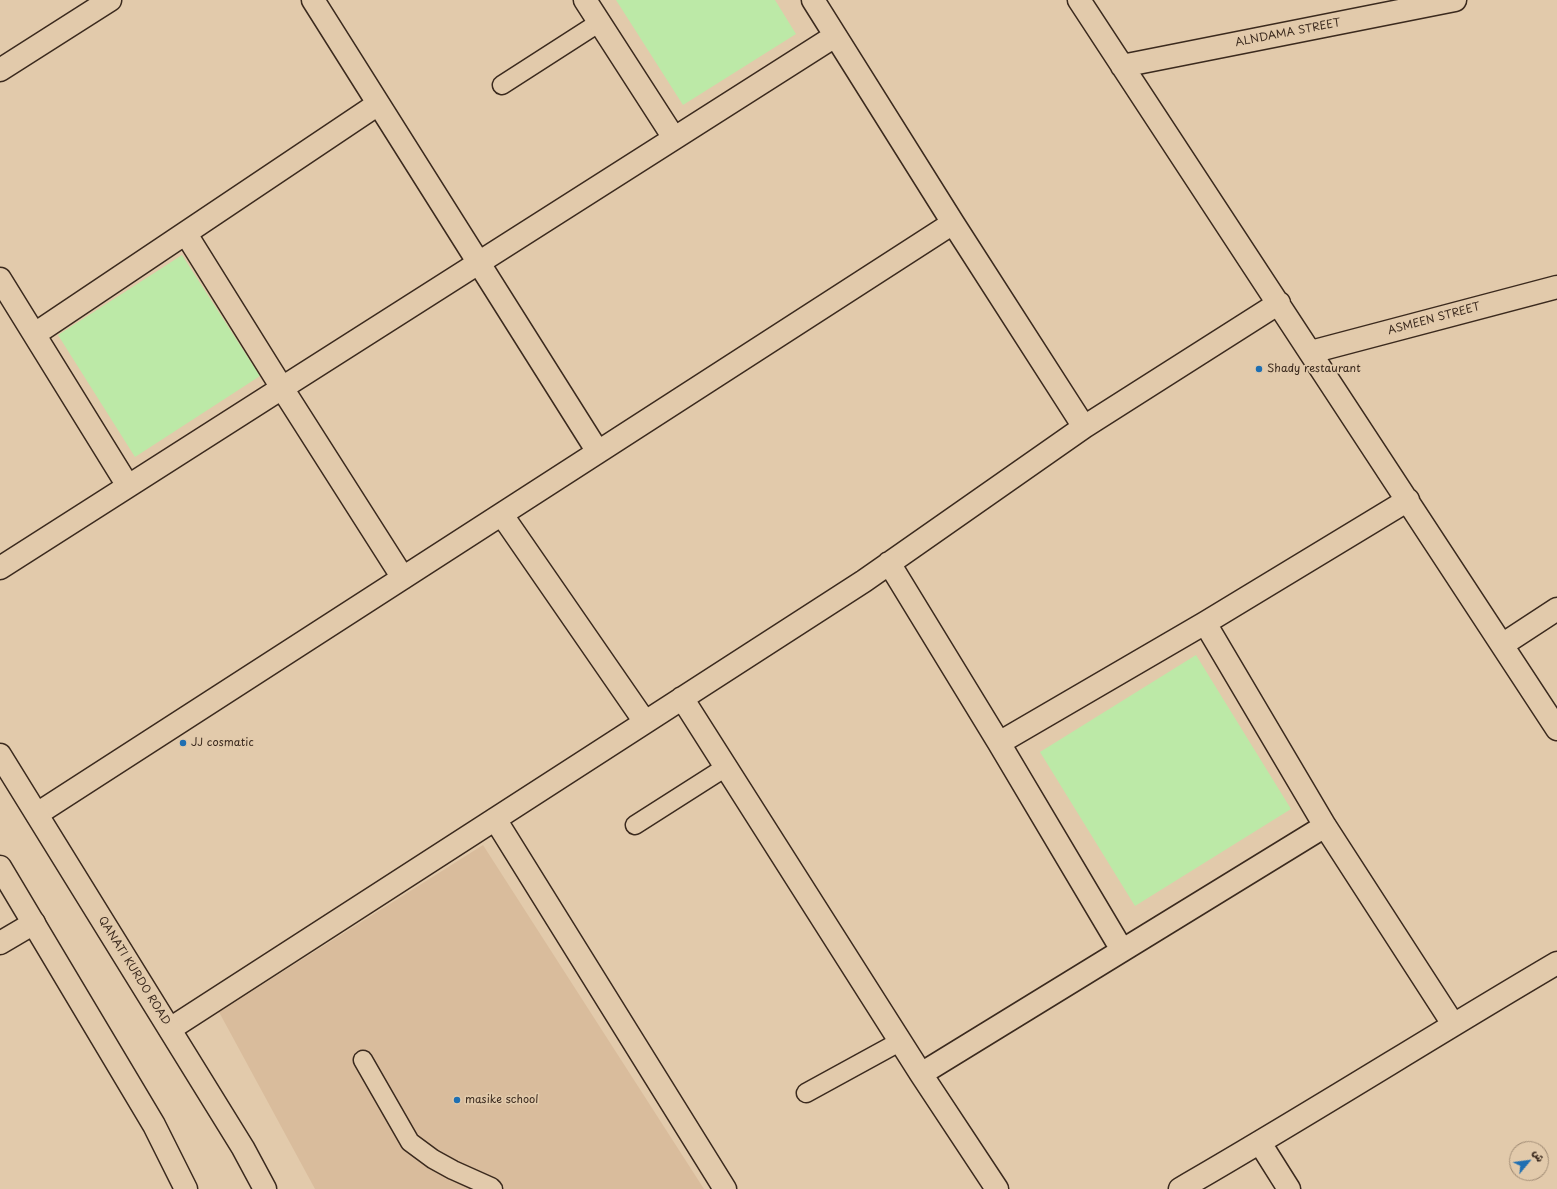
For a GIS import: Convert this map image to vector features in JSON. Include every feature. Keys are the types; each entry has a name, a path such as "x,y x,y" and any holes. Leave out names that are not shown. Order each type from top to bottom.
{"street":[{"path":"0,70 110,0"},
{"path":"313,0 598,452"},
{"path":"585,0 674,138"},
{"path":"813,0 953,223 1084,427"},
{"path":"1079,0 1557,729"},
{"name":"ALNDAMA STREET","path":"1122,66 1455,0"},
{"path":"0,568 835,36"},
{"path":"35,334 378,104"},
{"path":"37,814 953,223"},
{"path":"186,234 282,388 404,578"},
{"path":"0,279 128,486"},
{"name":"ASMEEN STREET","path":"1310,352 1557,287"},
{"path":"170,1029 889,563 1084,427 1279,303"},
{"path":"999,743 1205,623 1408,500"},
{"path":"502,515 645,722"},
{"path":"889,563 999,743 1122,950"},
{"path":"1502,645 1557,609"},
{"path":"1205,623 1325,826 1453,1024"},
{"path":"682,698 921,1074 996,1189"},
{"name":"QANATI KURDO ROAD","path":"0,755 243,1148 265,1189"},
{"path":"495,819 725,1189"},
{"path":"921,1074 1325,826"},
{"path":"0,867 154,1125 186,1189"},
{"path":"0,943 34,923"},
{"path":"1180,1189 1260,1143 1453,1024 1557,963"},
{"path":"1260,1143 1289,1189"}],"lane":[{"path":"502,85 600,22"},
{"path":"635,825 726,767"},
{"path":"806,1093 900,1041"},
{"path":"363,1060 410,1142 440,1162 491,1186 493,1189"}],"shaded area":[{"name":"masike school","path":"483,845 704,1189 315,1189 219,1012"}],"green space":[{"path":"616,0 775,0 796,34 683,105"},
{"path":"182,255 260,376 135,457 58,335"},
{"path":"1196,655 1291,809 1135,906 1040,752"}],"place":[{"name":"Shady restaurant","path":"1259,369"},
{"name":"JJ cosmatic","path":"183,743"},
{"name":"masike school","path":"457,1100"}]}
